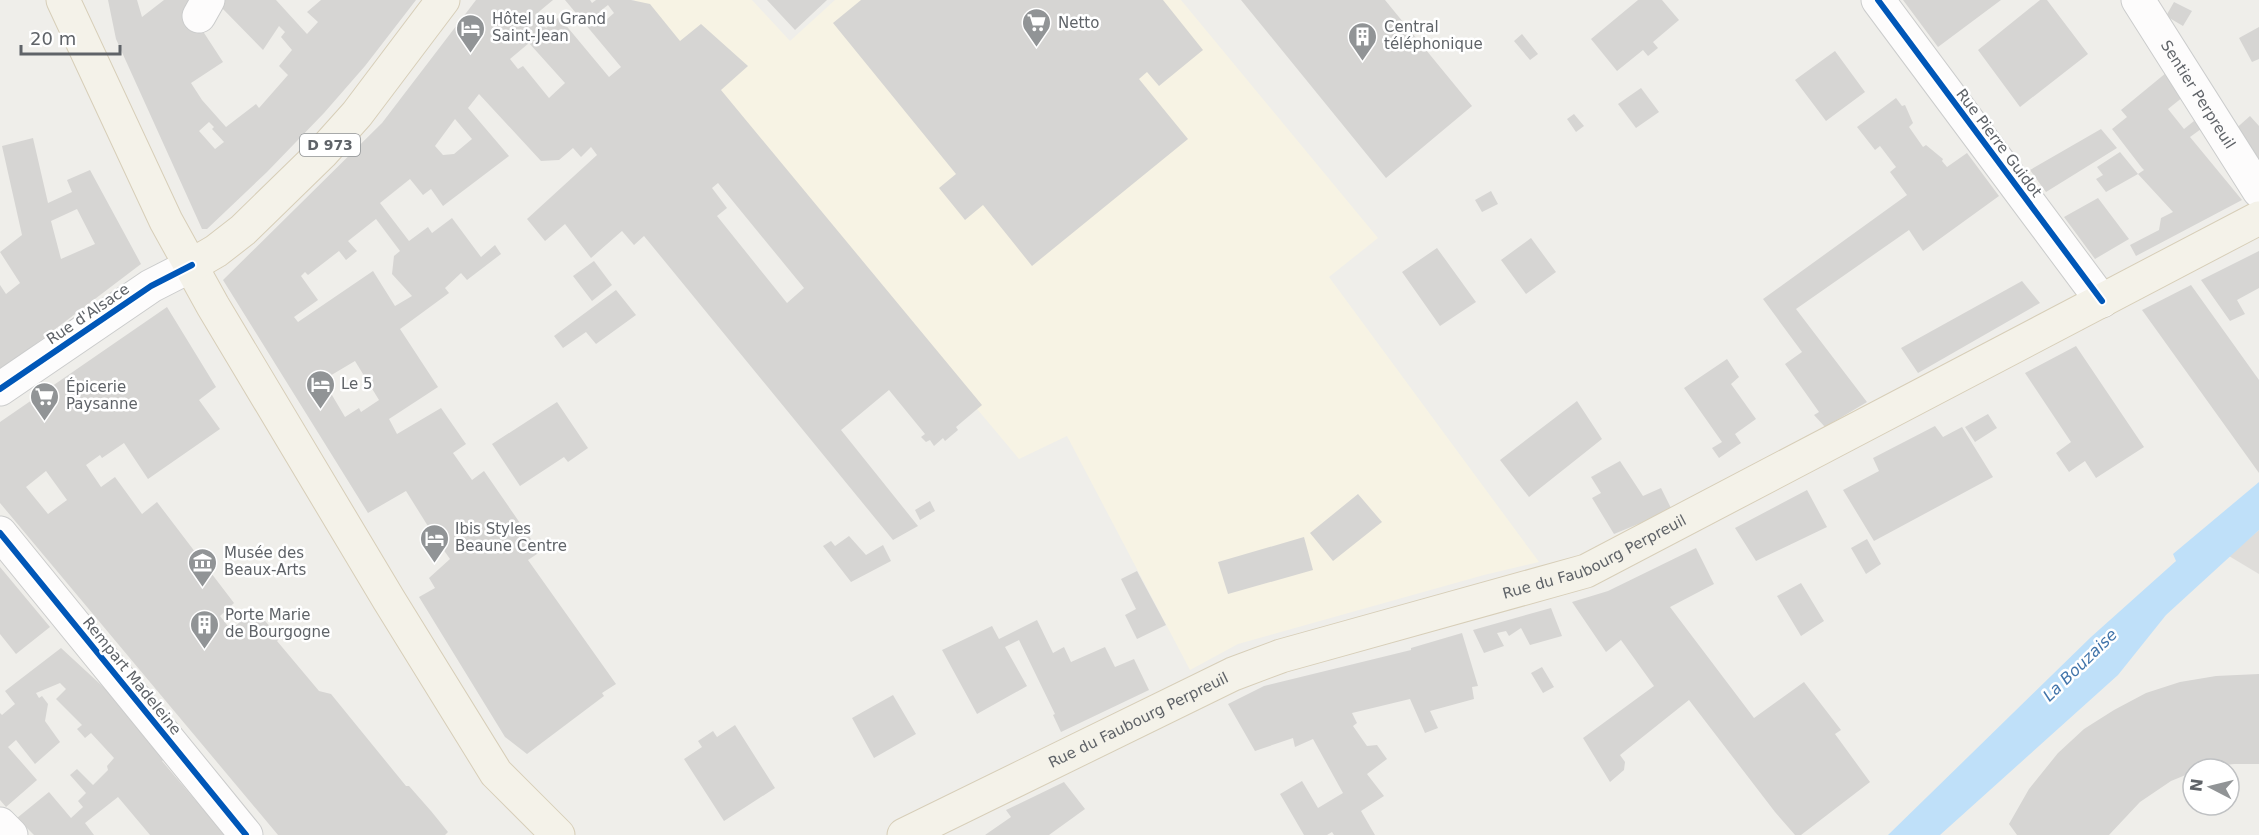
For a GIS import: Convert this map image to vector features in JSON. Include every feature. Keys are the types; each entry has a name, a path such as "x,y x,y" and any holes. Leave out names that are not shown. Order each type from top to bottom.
{"main road":[{"path":"63,0 166,221 244,358 496,773 558,835"},
{"name":"D 973","path":"192,265 216,251 243,230 322,153 357,114 443,0"},
{"name":"Rue du Faubourg Perpreuil","path":"918,832 1233,674 1281,656 1586,571 2259,218"}],"street":[{"name":"Rue Pierre Guidot","path":"1878,0 2102,301"},
{"name":"Sentier Perpreuil","path":"2138,0 2259,191"},
{"name":"Rue d'Alsace","path":"0,389 151,286 192,265"},
{"name":"Rempart Madeleine","path":"0,533 246,835"},
{"path":"0,824 11,835"}],"shaded area":[{"path":"634,0 752,0 790,41 835,0 1181,0 1378,238 1329,277 1539,562 1484,575 1238,644 1190,670 1067,436 1019,459"},
{"path":"2259,530 2259,574 2229,556"}],"water":[{"name":"La Bouzaise","path":"2259,482 2259,530 2166,615 2118,675 1940,835 1888,835 2091,637 2176,561 2173,554"}],"building":[{"path":"108,0 137,0 142,17 164,0 202,0 193,16 223,62 191,83 202,100 226,127 256,104 259,108 288,75 279,66 292,50 281,37 285,32 279,26 263,50 221,7 225,0 276,0 307,34 318,22 307,12 321,0 416,0 365,66 324,113 207,229 202,229 116,39","holes":["209,122 214,127 212,129 224,142 215,149 199,131"]},
{"path":"476,0 553,0 535,15 546,28 559,17 609,77 621,67 565,0 590,0 592,3 596,0 631,0 650,4 680,41 701,24 748,66 721,90 982,405 956,427 958,430 945,441 943,438 934,446 930,440 926,442 921,437 925,434 889,390 841,430 918,526 893,540 644,236 634,245 622,231 591,258 565,224 545,241 527,219 597,155 591,147 581,157 573,148 559,160 541,161 479,94 468,108 509,156 443,206 431,189 423,195 410,179 380,203 409,241 428,227 432,233 452,218 481,257 495,245 501,254 467,280 461,273 445,288 449,293 400,329 438,387 389,419 397,434 441,408 466,444 453,453 472,480 484,471 540,552 528,560 616,684 602,693 604,696 527,754 505,737 419,597 435,588 429,578 450,559 438,542 439,538 431,531 406,491 368,513 223,280 382,123","holes":["608,5 614,13 606,20 599,12","529,43 565,83 549,98 523,66 518,69 510,59","455,119 472,139 454,154 443,155 435,146","718,183 804,288 787,303 717,216 727,208 712,188","376,219 400,251 394,256 392,274 412,296 395,306 373,271 298,322 294,317 318,300 301,276 305,272 308,275 339,251 346,260 357,251 348,241","355,361 379,400 361,412 359,408 345,417 323,380"]},
{"path":"767,0 827,0 795,30"},
{"path":"861,0 1163,0 1203,50 1159,86 1147,72 1139,79 1188,139 1032,266 983,205 965,220 939,188 956,174 833,23"},
{"name":"Central téléphonique","path":"1241,0 1385,0 1472,106 1386,178"},
{"path":"1638,0 1662,0 1679,20 1653,42 1658,48 1648,56 1643,50 1617,71 1591,39"},
{"path":"1903,0 2001,0 1938,47"},
{"path":"2040,0 2047,0 2088,54 2020,107 1978,50"},
{"path":"2174,2 2192,11 2183,26 2166,16"},
{"path":"2259,27 2259,59 2252,62 2239,38"},
{"path":"1522,34 1538,54 1530,60 1514,41"},
{"path":"1835,51 1865,92 1826,121 1795,80"},
{"path":"2172,68 2188,93 2168,109 2184,129 2194,121 2201,129 2190,137 2242,200 2136,256 2130,245 2159,230 2161,218 2173,212 2138,174 2144,170 2112,129 2127,117 2121,110"},
{"path":"1641,88 1659,112 1636,128 1618,104"},
{"path":"1896,98 1902,106 1905,105 1913,123 1909,127 1923,147 1926,145 1943,159 1947,167 1967,153 1999,196 1923,251 1909,230 1796,309 1867,402 1825,427 1814,415 1819,412 1785,364 1802,352 1763,299 1907,195 1890,172 1896,167 1880,146 1875,150 1857,127"},
{"path":"1574,114 1584,126 1576,132 1567,119"},
{"path":"2250,116 2259,126 2259,162 2232,132"},
{"path":"2101,129 2117,148 2046,192 2030,170"},
{"path":"33,138 48,203 72,192 67,180 90,170 141,264 0,371 0,285 6,294 20,283 0,252 22,235 2,146","holes":["77,209 95,244 61,259 51,221"]},
{"path":"2120,152 2138,174 2106,192 2096,179 2103,175 2097,167"},
{"path":"1491,191 1498,204 1482,212 1475,200"},
{"path":"2098,198 2129,239 2095,259 2064,217"},
{"path":"1531,238 1556,272 1526,294 1501,260"},
{"path":"1437,248 1476,302 1440,326 1402,272"},
{"path":"2259,251 2259,288 2237,300 2245,314 2230,321 2201,280"},
{"path":"594,261 612,285 592,301 573,276"},
{"path":"2022,281 2040,303 1918,373 1901,348"},
{"path":"2191,285 2259,380 2259,473 2142,310"},
{"path":"616,290 636,315 596,344 586,332 563,348 554,336"},
{"name":"Porte Marie de Bourgogne","path":"167,307 216,387 199,400 220,429 148,479 124,443 102,458 100,455 86,465 101,487 115,477 142,514 157,502 234,603 220,616 231,630 251,612 259,614 280,638 277,641 319,691 331,694 406,786 409,786 448,832 445,835 278,835 0,503 0,422","holes":["46,471 67,500 48,514 26,487"]},
{"path":"2076,346 2144,447 2096,478 2085,461 2069,472 2056,453 2071,442 2025,373"},
{"path":"1727,359 1739,377 1731,384 1756,419 1735,434 1741,443 1719,458 1712,448 1722,442 1684,388"},
{"path":"1577,401 1602,439 1529,497 1500,460"},
{"path":"557,402 588,448 568,462 564,457 520,486 492,444"},
{"path":"1988,414 1997,428 1975,442 1965,427"},
{"path":"1935,426 1943,437 1962,427 1993,477 1874,541 1843,490 1879,471 1873,458"},
{"path":"1620,461 1643,496 1661,488 1672,510 1614,534 1592,498 1601,493 1591,477"},
{"path":"1807,490 1827,527 1756,561 1735,528"},
{"path":"1358,494 1382,522 1333,561 1310,533"},
{"path":"930,501 935,511 920,520 915,510"},
{"path":"849,536 866,555 883,545 891,561 851,582 823,546 831,541 835,546"},
{"path":"1304,537 1313,570 1228,594 1218,562"},
{"path":"1867,539 1881,564 1866,574 1851,548"},
{"path":"1696,548 1714,584 1670,607 1754,718 1804,682 1841,730 1835,734 1870,782 1801,835 1795,835 1775,812 1689,700 1620,755 1625,762 1624,770 1610,782 1583,738 1654,686 1621,640 1606,652 1572,602 1608,591"},
{"path":"0,567 50,627 16,654 0,634"},
{"path":"1137,571 1166,625 1137,639 1125,615 1136,609 1121,579"},
{"path":"1801,583 1824,621 1801,636 1777,596"},
{"path":"1551,608 1562,636 1530,645 1521,628 1509,636 1506,631 1497,633 1504,646 1484,653 1473,630"},
{"path":"1037,620 1053,653 1064,647 1071,662 1105,647 1115,667 1134,659 1149,690 1061,732 1053,715 1055,714 1019,640 1005,647 1027,686 977,714 942,650 992,626 999,639"},
{"path":"1462,633 1478,686 1472,687 1474,699 1430,711 1438,728 1425,733 1410,699 1352,713 1357,723 1353,726 1367,746 1377,745 1387,759 1367,774 1384,796 1361,811 1375,835 1334,835 1332,832 1327,835 1304,835 1280,794 1302,781 1318,808 1343,793 1313,739 1295,747 1293,738 1255,751 1228,704 1264,686 1411,650 1411,648"},
{"path":"61,648 112,695 167,757 162,761 225,835 150,835 118,797 85,823 94,835 34,835 17,818 49,792 71,818 83,807 78,801 86,793 70,775 77,769 93,785 108,770 107,766 114,758 91,733 85,738 77,729 82,725 56,699 66,689 60,683 36,693 39,698 42,696 48,704 45,721 60,742 35,764 16,740 8,747 37,780 6,807 0,800 0,713 2,715 15,704 5,691"},
{"path":"1542,667 1554,687 1543,693 1531,673"},
{"path":"2259,674 2259,764 2241,764 2241,757 2181,757 2181,777 2140,802 2109,835 2017,835 2009,824 2029,789 2058,753 2084,729 2146,693 2180,682 2216,676"},
{"path":"893,695 916,734 874,758 852,718"},
{"path":"735,725 775,788 724,821 684,759 702,747 698,741 713,731 717,737"},
{"path":"1064,782 1085,809 1049,835 985,835 1011,817 1006,810"}],"cycle path":[{"path":"1878,0 2102,301"},
{"path":"0,389 151,286 192,265"},
{"path":"0,533 246,835"}],"place":[{"name":"Netto","path":"1037,48"},
{"name":"Hôtel au Grand Saint-Jean","path":"471,54"},
{"name":"Central téléphonique","path":"1363,62"},
{"name":"Le 5","path":"320,410"},
{"name":"Épicerie Paysanne","path":"45,422"},
{"name":"Ibis Styles Beaune Centre","path":"434,564"},
{"name":"Musée des Beaux-Arts","path":"203,588"},
{"name":"Porte Marie de Bourgogne","path":"204,650"}]}
